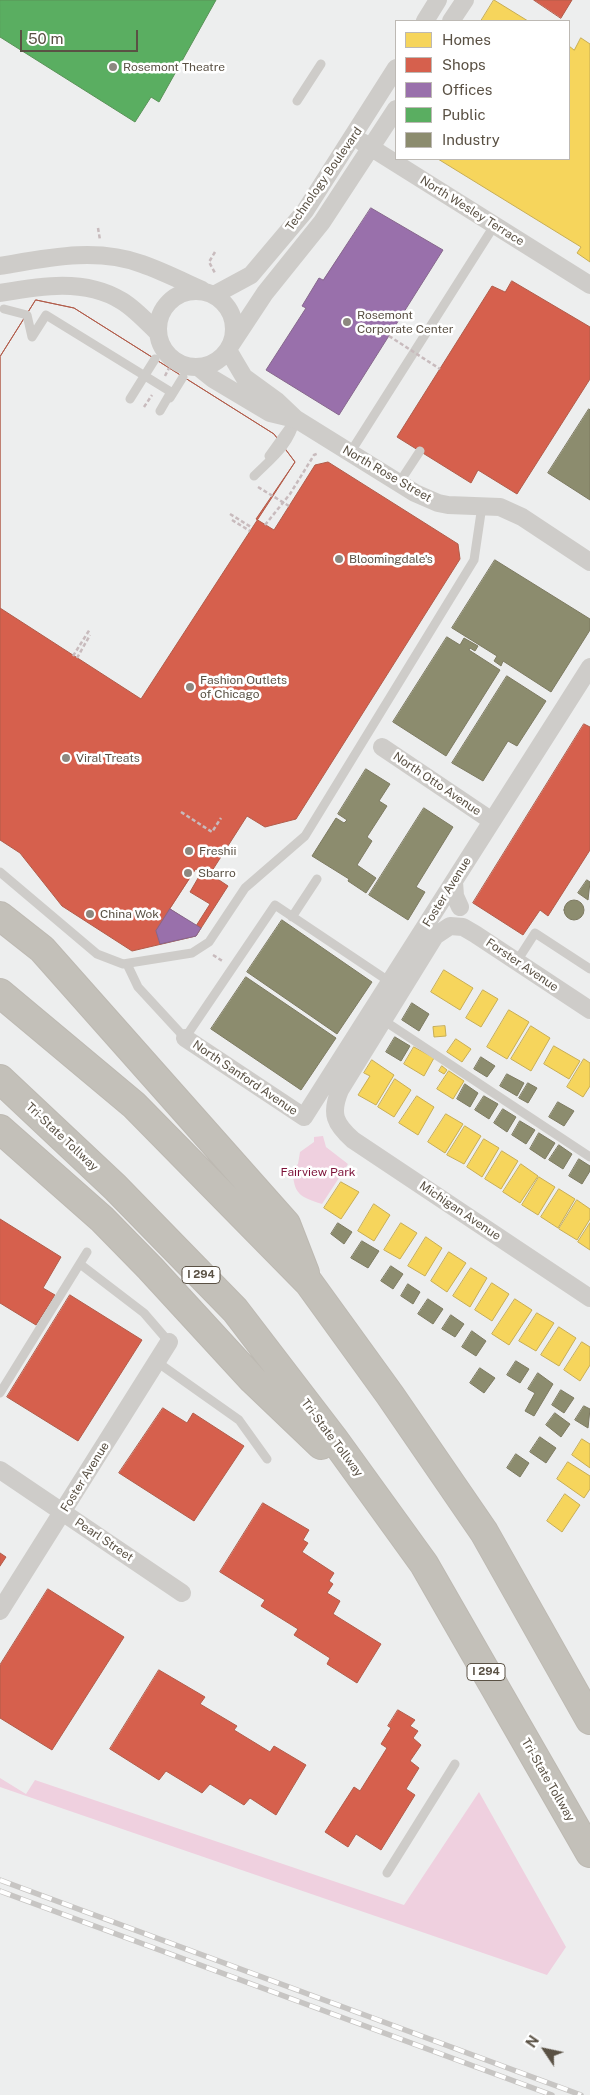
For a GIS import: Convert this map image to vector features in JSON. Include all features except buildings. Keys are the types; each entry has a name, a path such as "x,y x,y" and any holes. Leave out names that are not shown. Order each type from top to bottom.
{"highway":[{"path":"0,916 42,949 286,1224 310,1283"},
{"path":"0,993 134,1105 310,1283 390,1394 484,1532 590,1720"},
{"name":"Tri-State Tollway","path":"0,1080 115,1187 235,1310 424,1564 590,1853"},
{"path":"0,1129 102,1219 150,1268 252,1380 375,1496"}],"street":[{"path":"426,20 438,0"},
{"path":"453,20 465,0"},
{"name":"Technology Boulevard","path":"209,293 251,275 304,211 354,137 395,70"},
{"name":"Technology Boulevard","path":"229,348 265,293 322,222 395,110"},
{"name":"North Wesley Terrace","path":"354,137 590,285"},
{"path":"0,266 72,255 116,258 140,263 209,293 224,302 234,323 234,335 229,348 215,362 198,367 181,365 170,358 162,348 157,332 158,320 162,309 170,300 192,290 209,293"},
{"path":"2,301 41,286 62,285 82,287 122,300 157,332"},
{"name":"North Rose Street","path":"229,348 244,377 277,401 296,419 399,484 438,503 500,508 513,512 590,562"},
{"name":"North Rose Street","path":"198,367 213,379 270,413 296,419"},
{"name":"Foster Avenue","path":"304,1117 590,667"},
{"name":"North Otto Avenue","path":"382,747 492,821"},
{"path":"454,882 455,896 460,907"},
{"name":"Foster Avenue","path":"336,1118 334,1109 340,1090 435,936 450,926"},
{"name":"Forster Avenue","path":"450,926 463,927 590,1010"},
{"name":"North Sanford Avenue","path":"185,1038 304,1117"},
{"name":"Michigan Avenue","path":"336,1118 338,1126 353,1140 590,1298"},
{"name":"Foster Avenue","path":"0,1611 169,1342"},
{"name":"Pearl Street","path":"0,1470 182,1593"}],"lane":[{"path":"297,101 321,64"},
{"path":"350,453 494,226"},
{"path":"2,301 27,315 32,338 46,315 171,392 159,414 183,377"},
{"path":"130,399 155,359"},
{"path":"296,419 291,436 284,447 254,476 286,433 296,419"},
{"path":"399,484 420,451"},
{"path":"0,872 97,954 127,964 192,953 209,942 245,888 305,836 474,560 482,506"},
{"path":"292,917 317,879"},
{"path":"127,964 138,987 185,1038 275,906 390,982"},
{"path":"517,961 535,933 590,969"},
{"path":"383,1020 590,1157"},
{"path":"0,1393 87,1252"},
{"path":"80,1264 144,1313 169,1342"},
{"path":"157,1362 239,1420 267,1459"},
{"path":"388,1873 455,1764"}],"path":[{"path":"98,228 100,242"},
{"path":"214,252 209,262 215,273"},
{"path":"389,336 440,369"},
{"path":"265,525 290,494 314,456 320,452"},
{"path":"254,485 289,506"},
{"path":"230,514 251,527"},
{"path":"232,520 250,531"},
{"path":"73,656 90,629"},
{"path":"77,658 90,635"},
{"path":"180,812 212,832 221,818"}],"green space":[{"name":"Fairview Park","path":"323,1136 326,1147 348,1164 322,1204 308,1199 299,1193 294,1184 293,1169 298,1164 300,1152 314,1142 314,1137"},
{"path":"0,1778 26,1794 35,1780 404,1905 479,1792 566,1947 547,1975 0,1787"}],"railway":[{"path":"0,1880 581,2095"},
{"path":"0,1891 552,2095"}],"place":[{"name":"Rosemont Theatre","path":"113,67"},
{"name":"Rosemont Corporate Center","path":"347,322"},
{"name":"Bloomingdale's","path":"339,559"},
{"name":"Fashion Outlets of Chicago","path":"190,687"},
{"name":"Viral Treats","path":"66,758"},
{"name":"Freshii","path":"189,851"},
{"name":"Sbarro","path":"188,873"},
{"name":"China Wok","path":"90,914"}]}
